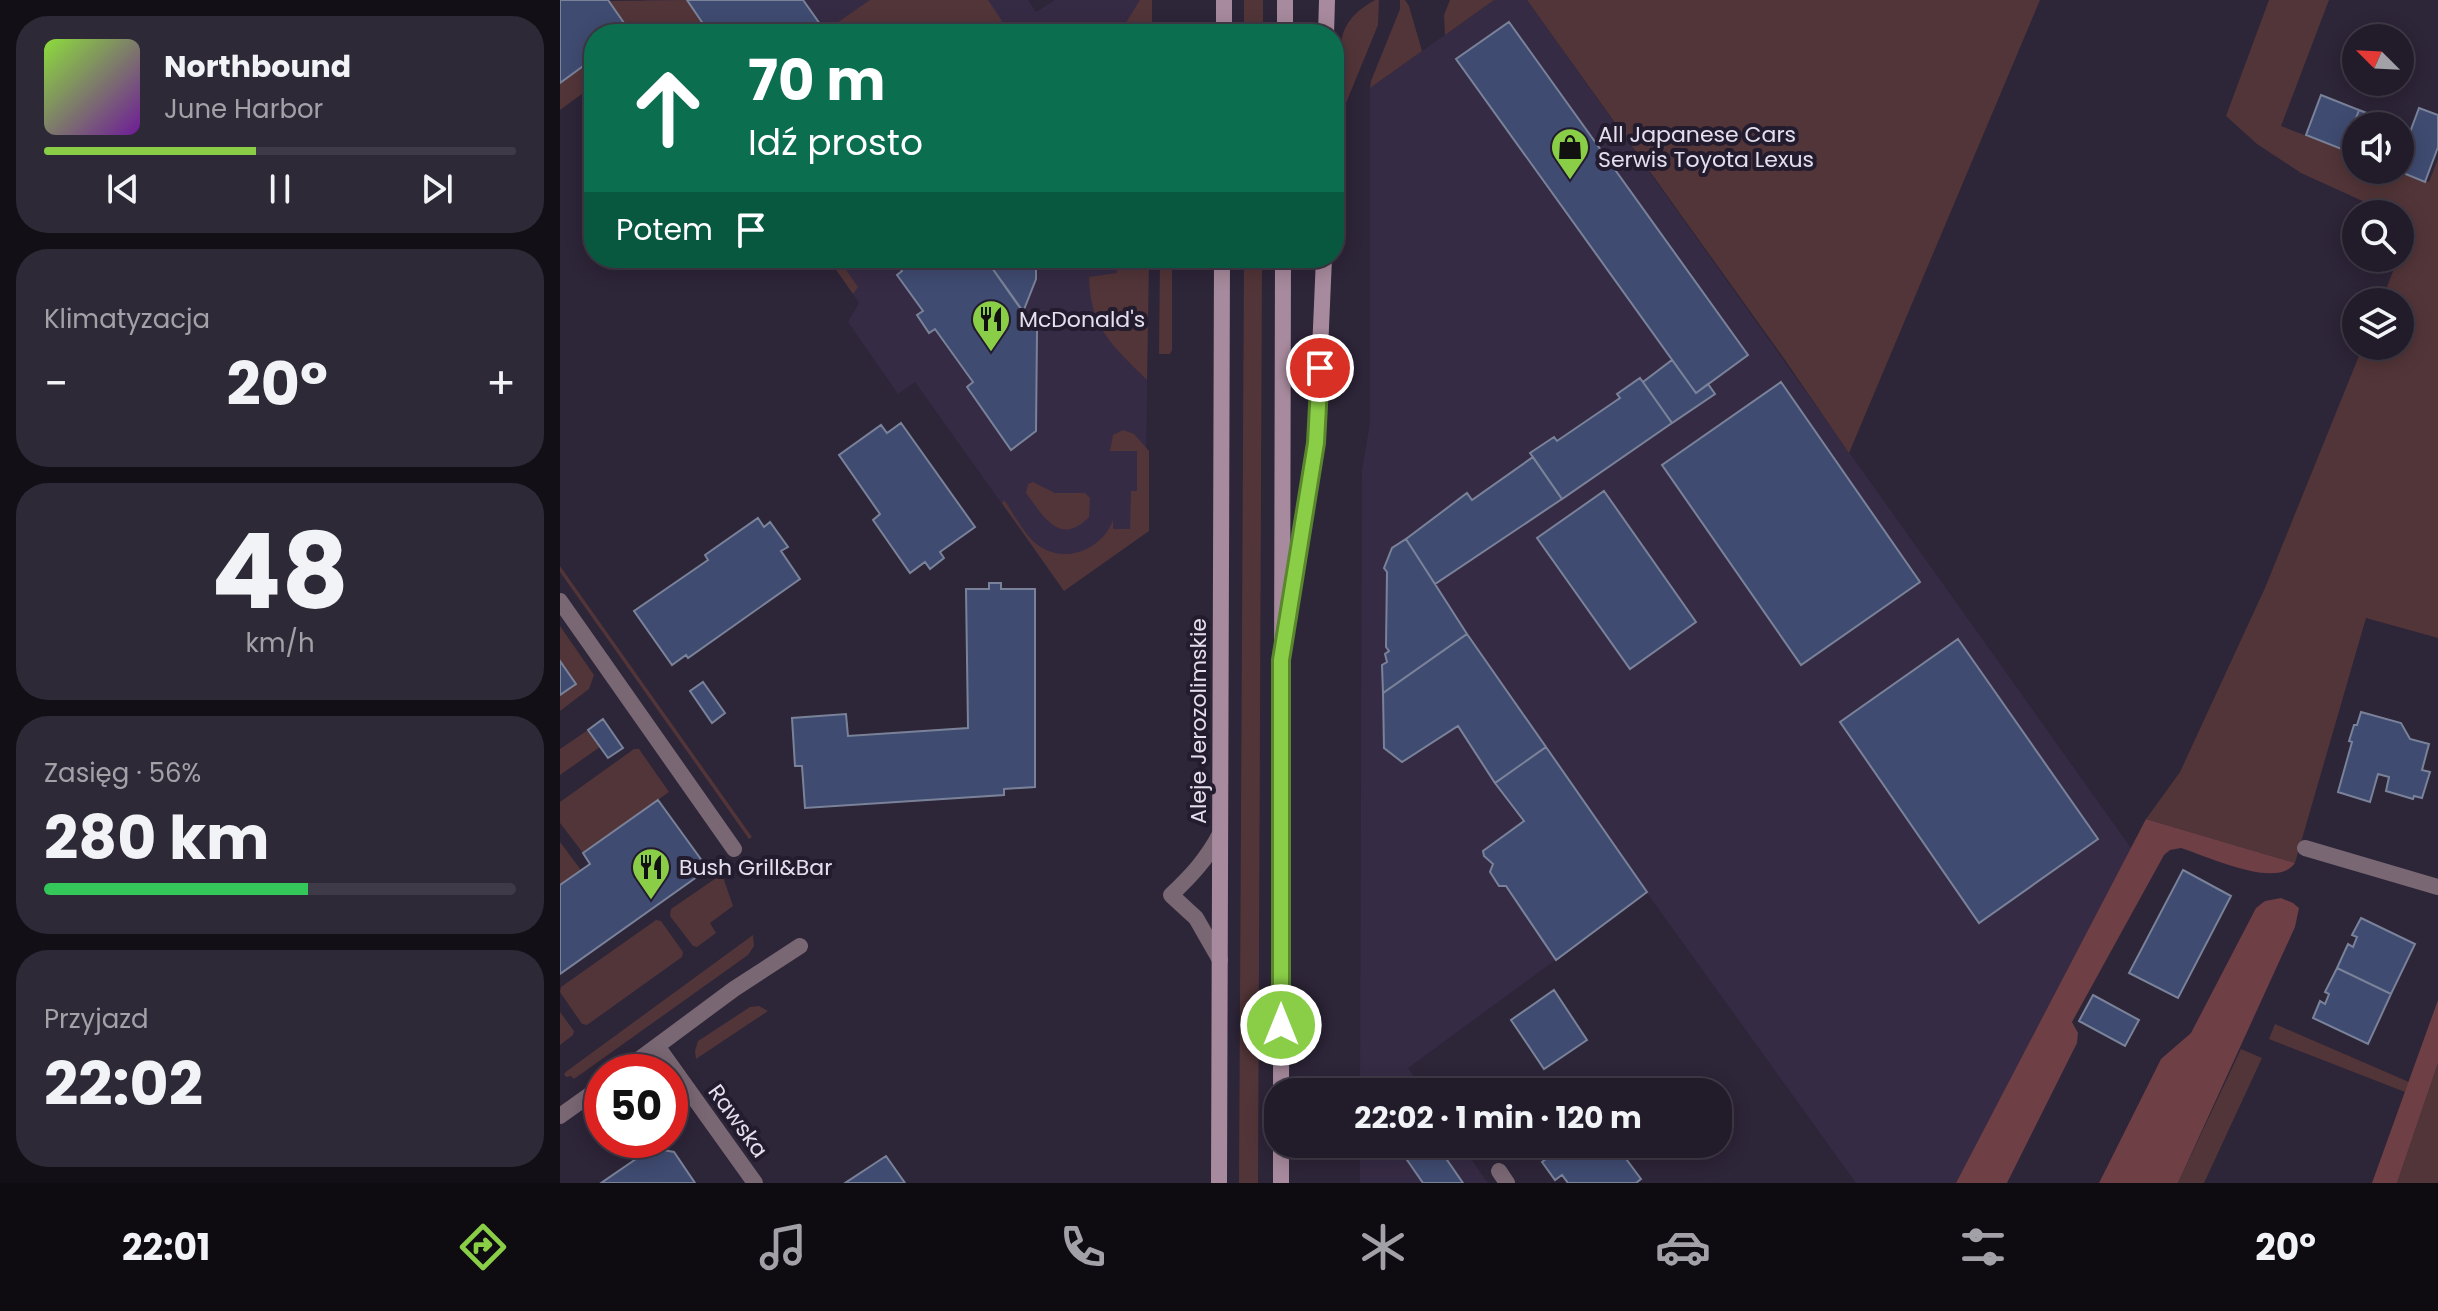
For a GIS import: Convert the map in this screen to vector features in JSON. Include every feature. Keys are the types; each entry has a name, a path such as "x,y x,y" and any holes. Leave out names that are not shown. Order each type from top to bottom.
{"main road":[{"path":"1224,0 1224,24"},
{"path":"1285,0 1285,24"},
{"path":"1326,24 1327,0"},
{"name":"Aleje Jerozolimskie","path":"1219,1183 1222,268"},
{"path":"1281,1078 1283,268"},
{"path":"1281,660 1316,443 1324,268"},
{"path":"1281,1158 1281,1183"}],"street":[{"path":"560,601 734,849"},
{"path":"1220,834 1209,856 1171,895 1196,918 1220,960"},
{"path":"2305,848 2438,887"},
{"path":"646,1054 734,989 800,946"},
{"name":"Rawska","path":"657,1046 755,1183"},
{"path":"560,1116 584,1099"}],"shaded area":[{"path":"645,0 1028,0 1036,12 1055,0 1152,0 1152,24 662,24"},
{"path":"687,0 703,24 623,24 608,1"},
{"path":"870,0 988,0 1002,21 998,24 835,24"},
{"path":"1140,0 1152,0 1152,24 1125,24"},
{"path":"1244,0 1263,0 1263,24 1244,24"},
{"path":"1379,0 1378,25 1346,103 1344,31 1358,11"},
{"path":"1400,0 1405,0 1409,6 1422,51 1370,88 1400,9"},
{"path":"1450,0 1494,0 1445,35 1444,15"},
{"path":"1494,0 1527,0 2131,848 1956,1183 1856,1183 1647,893 1408,1068 1415,1078 1360,1078 1362,470 1370,423 1370,88"},
{"path":"1527,0 2040,0 1849,453 1785,360"},
{"path":"2269,0 2329,0 2281,126 2342,150 2342,184 2414,184 2414,177 2429,182 2438,159 2438,638 2366,618 2295,863 2146,819 2180,772 2265,588 2357,360 2414,360 2414,288 2386,288 2393,272 2414,272 2414,200 2360,200 2301,173 2257,144 2226,116"},
{"path":"584,66 584,92 560,110 560,83"},
{"path":"835,268 1149,268 1145,532 1064,591 915,382 898,394 848,322 859,303"},
{"path":"835,268 845,268 858,287 853,294"},
{"path":"1117,268 1149,268 1147,380 1114,346 1094,310 1089,277 1117,273"},
{"path":"1160,268 1172,268 1172,350 1170,354 1159,354"},
{"path":"1244,268 1262,268 1258,1183 1239,1183"},
{"path":"1123,430 1134,434 1149,451 1149,531 1064,591 1002,503 1004,500 1034,542 1061,554 1072,554 1093,546 1113,520 1113,529 1130,529 1131,491 1137,491 1137,451 1110,451 1113,435"},
{"path":"1033,482 1055,493 1085,493 1090,498 1089,517 1079,526 1069,529 1053,525 1026,493 1028,484"},
{"path":"560,566 752,837 749,839 560,572"},
{"path":"560,626 594,675 589,689 560,711 560,695 576,684 560,661"},
{"path":"588,730 600,747 560,775 560,749"},
{"path":"634,749 639,749 669,792 583,853 560,823 560,802"},
{"path":"2146,819 2295,863 2286,870 2273,873 2241,869 2181,848 2164,855 2072,1022 2078,1033 2077,1043 2007,1183 1956,1183"},
{"path":"560,842 581,870 560,885"},
{"path":"722,874 733,906 710,923 716,933 697,947 693,946 670,916 671,909"},
{"path":"2281,898 2299,908 2295,927 2178,1183 2099,1183 2161,1059 2191,1033 2256,908 2265,901"},
{"path":"656,920 661,921 683,952 682,957 587,1025 582,1024 560,992 561,987"},
{"path":"753,935 754,946 748,955 609,1054 590,1054"},
{"path":"2438,1000 2438,1063 2397,1183 2372,1183"},
{"path":"759,1006 768,1011 696,1059 698,1041 750,1007"},
{"path":"560,1012 574,1031 560,1045"},
{"path":"2275,1024 2409,1082 2405,1092 2269,1039"},
{"path":"2241,1049 2262,1058 2204,1183 2178,1183"},
{"path":"584,1059 584,1072 574,1079 566,1077 564,1074"},
{"path":"2438,1063 2438,1183 2397,1183"},
{"path":"1360,1158 1470,1158 1488,1183 1360,1183"}],"building":[{"path":"560,0 608,0 625,24 584,24 584,65 560,83"},
{"path":"687,0 803,0 820,24 703,24"},
{"path":"1509,22 1748,355 1696,393 1456,59"},
{"path":"2321,95 2359,110 2342,112 2342,149 2306,135"},
{"path":"2419,108 2438,115 2438,147 2425,182 2414,177 2414,121"},
{"path":"900,268 992,268 1037,331 1036,431 1011,450 967,387 973,382 935,329 929,333 917,315 923,311 897,275 902,271"},
{"path":"992,268 1036,268 1036,279 1023,312"},
{"path":"1672,360 1696,393 1708,384 1715,394 1672,423 1643,382"},
{"path":"1640,378 1672,423 1562,499 1530,453 1554,437 1557,441 1620,398 1617,394"},
{"path":"1781,382 1920,582 1801,665 1662,465"},
{"path":"901,423 975,527 940,552 944,558 930,569 925,562 910,573 873,520 880,514 839,455 881,425 887,433"},
{"path":"1533,457 1562,499 1435,584 1406,539 1467,493 1472,500"},
{"path":"1604,491 1696,622 1630,669 1537,538"},
{"path":"758,518 764,527 770,522 788,547 781,551 800,579 688,658 686,655 672,665 634,611 708,560 705,555"},
{"path":"1406,539 1467,634 1383,693 1382,665 1387,662 1385,654 1389,651 1386,647 1387,572 1384,568 1392,548"},
{"path":"989,583 1001,583 1001,589 1035,589 1035,787 1004,789 1004,795 805,808 802,766 795,766 792,718 846,714 848,736 968,728 966,589 989,589"},
{"path":"1467,634 1546,747 1495,783 1458,726 1402,762 1384,748 1383,693"},
{"path":"1958,639 2098,839 1979,923 1840,722"},
{"path":"560,661 576,684 560,695"},
{"path":"703,682 725,713 712,723 690,691"},
{"path":"2361,712 2401,723 2410,739 2429,744 2422,770 2430,772 2422,798 2414,796 2413,799 2386,791 2389,777 2378,774 2370,802 2338,792 2352,742 2349,741"},
{"path":"603,719 623,748 608,758 588,730"},
{"path":"1546,747 1647,892 1556,960 1506,886 1499,886 1490,872 1493,864 1483,851 1524,821 1495,783"},
{"path":"658,800 708,869 560,974 560,885 590,864 583,853"},
{"path":"2183,870 2231,896 2178,998 2129,973"},
{"path":"2361,918 2415,944 2391,994 2337,968 2348,944 2353,947 2357,937 2352,935"},
{"path":"2337,968 2391,994 2368,1044 2313,1018 2320,1001 2325,1004 2329,994 2325,992"},
{"path":"1554,990 1587,1040 1544,1069 1511,1020"},
{"path":"2093,995 2139,1020 2125,1046 2079,1021"},
{"path":"886,1156 905,1183 845,1183"},
{"path":"637,1158 678,1158 695,1183 601,1183"},
{"path":"1406,1158 1446,1158 1463,1183 1423,1183"},
{"path":"1547,1158 1625,1158 1641,1179 1636,1183 1568,1183 1562,1175 1555,1180 1542,1162"}],"place":[{"name":"All Japanese Cars Serwis Toyota Lexus","path":"1570,181"},
{"name":"McDonald's","path":"991,353"},
{"name":"Bush Grill&Bar","path":"651,901"}],"route":[{"path":"1281,1025 1281,660 1316,443 1320,368"}]}
